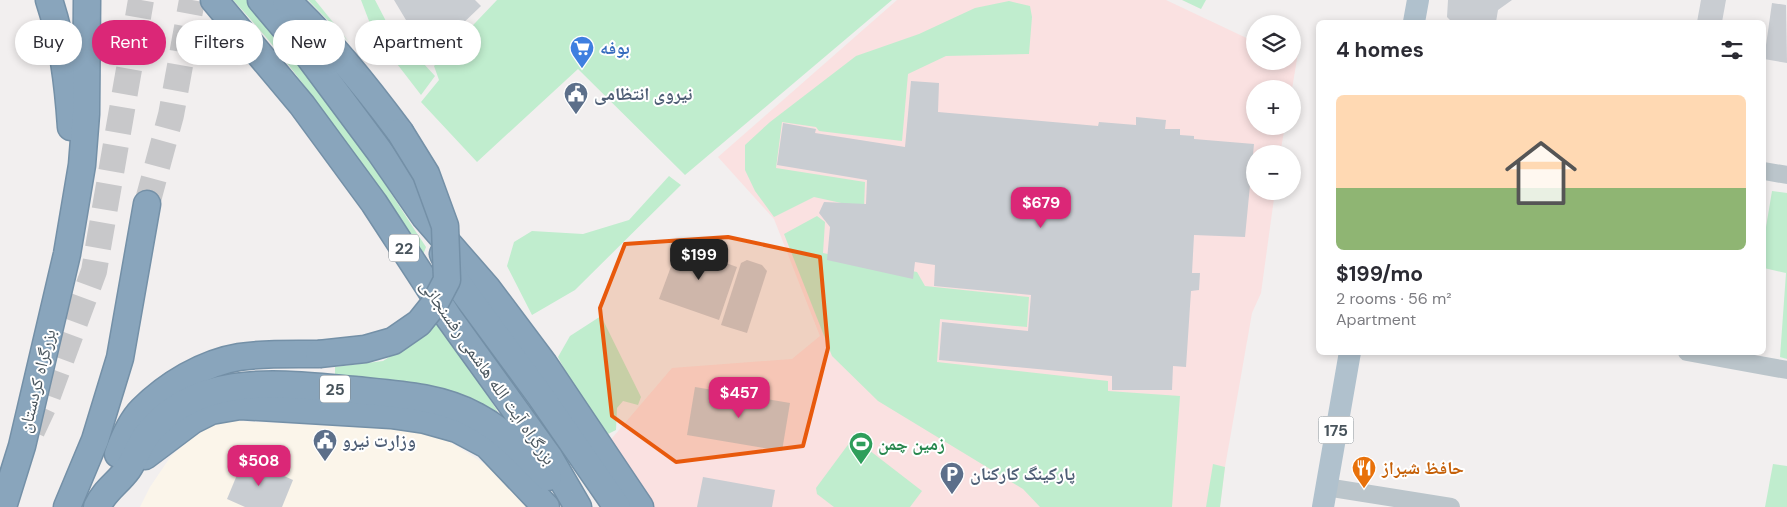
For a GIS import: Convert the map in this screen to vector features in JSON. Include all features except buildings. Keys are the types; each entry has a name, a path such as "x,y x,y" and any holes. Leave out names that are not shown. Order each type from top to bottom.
{"highway":[{"path":"49,0 57,25 66,70 70,118 72,147 67,254"},
{"path":"67,254 82,165 86,114 87,0"},
{"name":"بزرگراه آیت الله هاشمی رفسنجانی","path":"214,0 302,105 374,202 449,318 549,457 577,506"},
{"name":"بزرگراه آیت الله هاشمی رفسنجانی","path":"261,0 310,58 380,152 425,217 487,288 544,364 640,507"},
{"path":"99,502 122,444 140,412 171,386 208,366 237,358 320,354 365,349 393,341 419,322 435,303 447,280 446,226 426,174 400,132 364,82 311,23 286,0"},
{"path":"67,507 95,440 120,358 147,204"},
{"name":"بزرگراه آیت الله هاشمی رفسنجانی","path":"425,217 458,284 541,397 617,507"},
{"name":"بزرگراه کردستان","path":"3,507 22,446 67,254"},
{"name":"25","path":"99,502 127,470 146,436 164,418 182,405 220,388 264,383 395,394 448,403 476,415 506,434 577,506"},
{"path":"127,470 192,420 211,411 240,406 391,415 425,420 457,429 487,444 546,507"}],"main road":[{"path":"1414,20 1418,0"},
{"name":"175","path":"1324,497 1349,355"}],"street":[{"path":"1766,171 1787,175"},
{"path":"1704,355 1787,370"},
{"path":"1324,497 1450,507"}],"highlighted area":[{"path":"728,237 820,257 828,348 803,446 676,462 612,416 600,308 625,244"}],"shaded area":[{"path":"897,0 1166,0 1246,38 1246,70 1295,70 1294,80 1246,80 1246,135 1283,135 1282,145 1246,145 1246,200 1274,200 1261,293 1252,313 1225,467 1220,507 651,507 607,444 672,368 792,359 820,336 774,219 718,157"},
{"name":"وزارت نیرو","path":"234,421 412,430 447,440 491,468 527,507 140,507 150,487 171,456 192,438 214,424"}],"green space":[{"path":"233,0 247,0 273,30 273,46 263,34 263,20 251,20"},
{"path":"308,0 315,0 331,20 328,20"},
{"path":"361,0 375,0 385,20 369,20"},
{"path":"497,0 892,0 685,175 578,69 477,162 421,102 439,80 435,65 481,65 481,20 478,20"},
{"path":"1182,0 1206,0 1201,9"},
{"path":"1009,1 1030,6 1032,17 1029,54 946,56 908,74 902,141 819,131 816,127 782,122 776,168 865,182 864,208 814,197 774,217 755,191 745,170 745,145 770,122 856,56 919,34 975,8"},
{"path":"289,65 301,65 342,120 426,247 423,255 356,156"},
{"path":"398,65 425,65 435,76 421,95"},
{"path":"669,176 681,185 575,290 532,315 507,266 514,242 532,231 583,234 629,220"},
{"path":"1772,191 1787,193 1787,359 1780,357 1786,273 1766,268 1766,227"},
{"path":"817,216 825,222 823,253 917,272 925,286 1029,297 1027,327 940,319 937,362 1108,381 1108,391 1180,396 1172,507 1040,507 1023,489 878,401 832,356 784,234"},
{"path":"601,316 641,397 638,405 623,401 617,408 616,430 604,436 583,406 558,357 570,336"},
{"path":"440,320 498,412 467,396 406,385 335,379 335,367 383,361 426,334"},
{"name":"زمین چمن","path":"856,440 922,491 910,507 834,507 817,494 816,488 850,442"},
{"path":"1213,464 1225,467 1220,507 1206,507"},
{"path":"1773,464 1787,466 1787,507 1765,507"}],"tunnel":[{"path":"32,431 46,401 94,271 141,0"},
{"path":"147,204 171,115 192,0"}],"place":[{"name":"بوفه","path":"582,69"},
{"name":"نیروی انتظامی","path":"576,115"},
{"name":"وزارت نیرو","path":"325,462"},
{"name":"زمین چمن","path":"861,465"},
{"name":"حافظ شیراز","path":"1364,489"},
{"name":"پارکینگ کارکنان","path":"952,495"}]}
